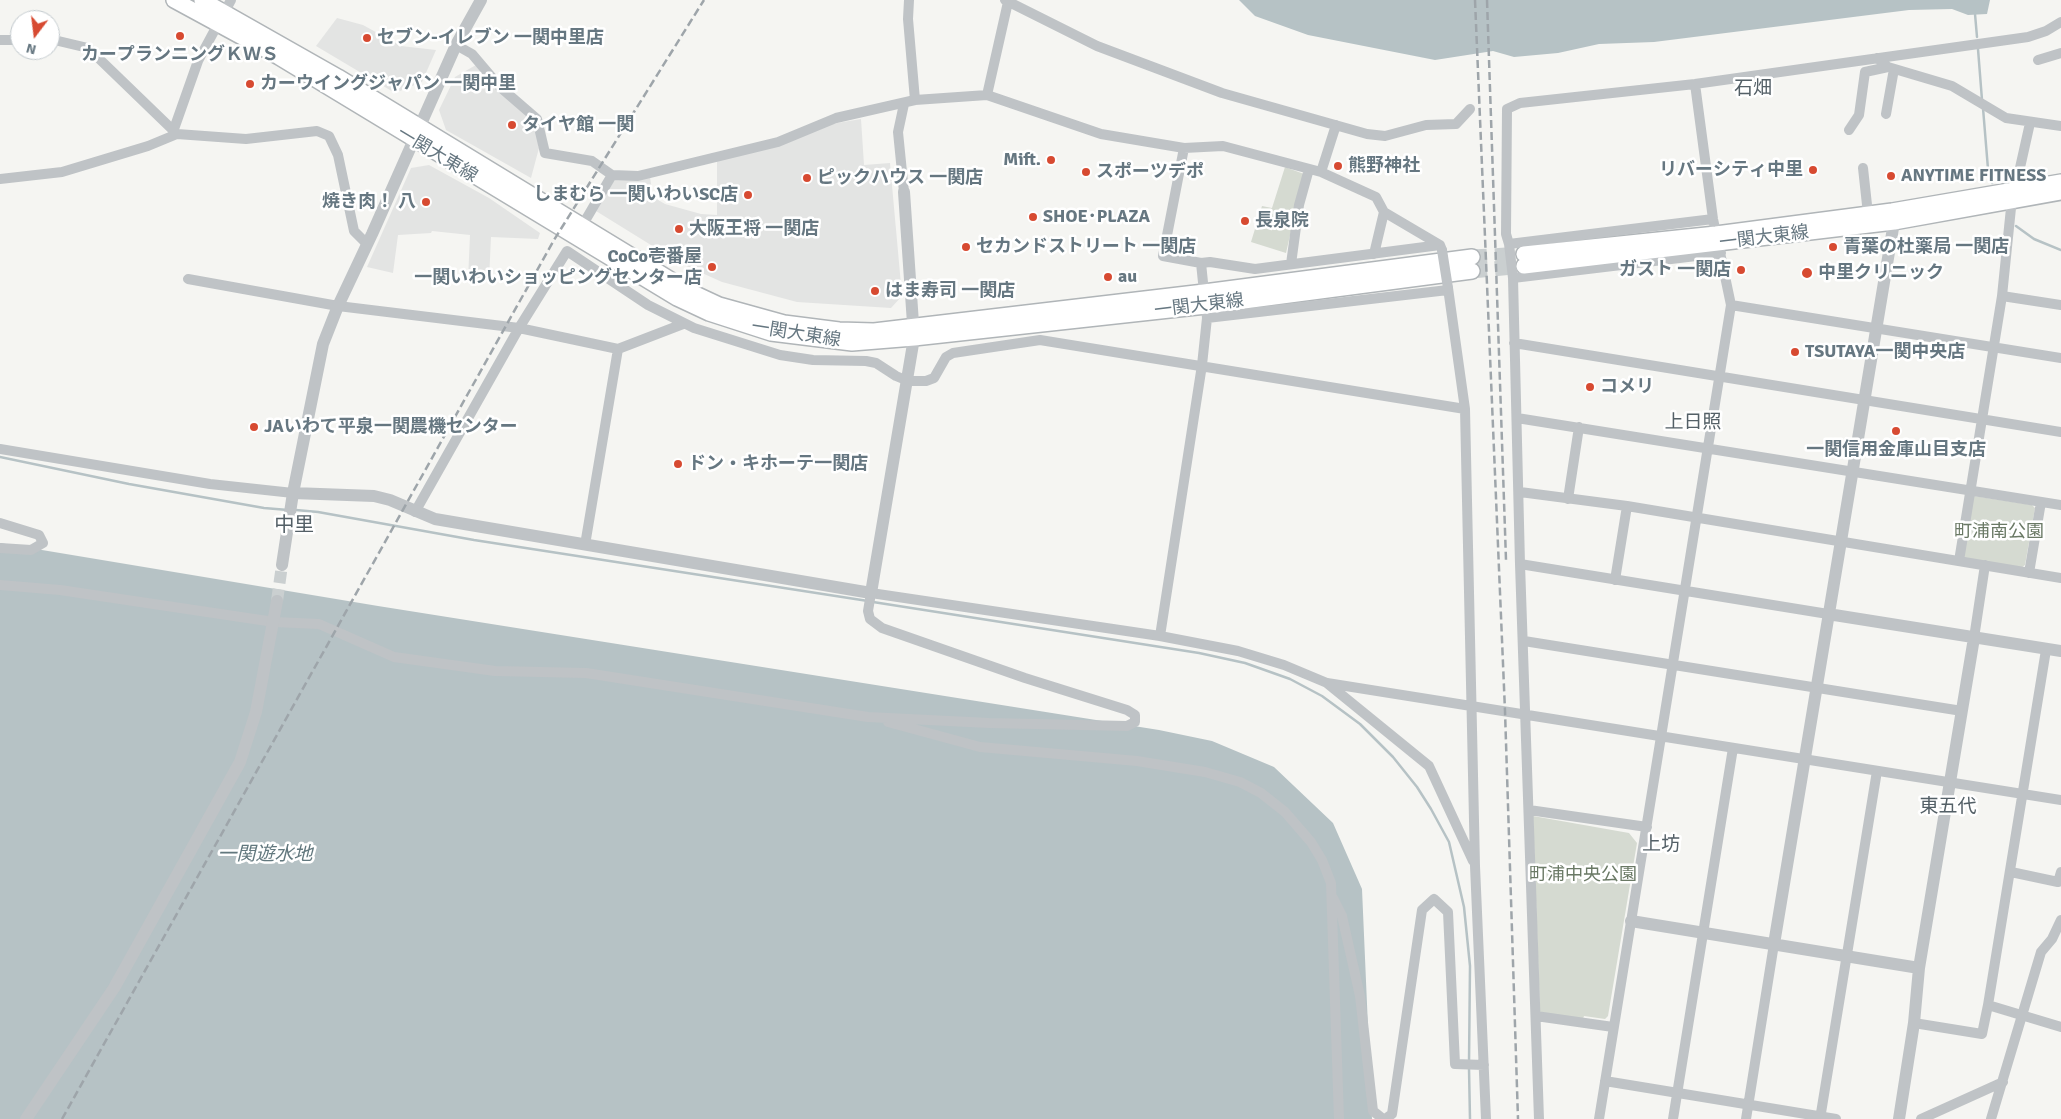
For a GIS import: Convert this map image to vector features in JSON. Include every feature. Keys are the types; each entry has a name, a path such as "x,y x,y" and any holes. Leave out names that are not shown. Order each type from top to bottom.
{"main road":[{"name":"一関大東線","path":"174,0 225,11"},
{"name":"一関大東線","path":"202,0 225,11 676,298 709,313 771,333 852,343 914,332 1206,305 1472,264"},
{"name":"一関大東線","path":"416,134 719,305 755,316 839,330 914,332"},
{"name":"一関大東線","path":"1524,260 1893,216 2014,195 2061,182"},
{"name":"一関大東線","path":"2014,195 2061,192"},
{"name":"一関大東線","path":"1717,237 1868,214 1893,216"}],"street":[{"path":"282,565 293,493 323,344 338,306 456,45 481,0"},
{"path":"909,0 908,18 914,100"},
{"path":"987,95 1007,1 1097,46 1222,93 1336,125 1385,136 1426,125 1456,124 1470,109"},
{"path":"175,131 198,61 225,11"},
{"path":"1539,1119 1520,564 1520,492 1512,278 1509,244 1506,234 1508,109 1520,104 1695,84 2028,37 2046,31 2061,22"},
{"path":"60,41 88,48 175,131"},
{"path":"456,45 472,54 500,87 537,119 545,153 592,161 612,175 638,176 778,142 836,118 904,104 914,100 987,95 1102,134 1184,148 1224,146 1321,172 1376,197 1384,212 1441,247 1465,408 1475,866 1481,1065 1486,1119"},
{"path":"2038,60 2061,53"},
{"path":"1877,58 1891,68 1952,86 2006,118 2061,126"},
{"path":"1886,114 1891,68"},
{"path":"1849,130 1859,115 1865,72 1891,68"},
{"path":"1599,1119 1731,306 1717,237 1695,84"},
{"path":"0,585 60,590 274,622 319,624 394,657 495,671 586,673 868,717 989,723 1127,726 1134,722 1135,715 1128,710 1025,678 882,628 870,619 868,611 870,595 908,380 914,332 898,132 904,104"},
{"path":"1959,561 1981,419 1995,348 2002,296 2007,233 2030,123"},
{"path":"1321,172 1336,125"},
{"path":"0,179 62,172 148,146 175,131 246,139 317,131 329,136 338,154 354,231 367,244"},
{"path":"1184,148 1163,256 1201,263 1255,269 1441,247"},
{"path":"1863,168 1868,214"},
{"path":"1291,264 1300,205 1309,169"},
{"path":"582,226 612,175"},
{"path":"1374,254 1384,212"},
{"path":"1746,1119 1893,216"},
{"path":"1509,244 1717,237"},
{"path":"1512,278 1717,237"},
{"path":"415,512 519,328 567,251 648,305 684,324 725,340 780,355 813,360 871,362 908,380 926,381 934,378 946,357 953,353 1040,340 1465,408"},
{"path":"1160,636 1202,365 1206,305 1201,263"},
{"path":"188,280 338,306 519,328 618,349 684,324"},
{"path":"1206,305 1448,289"},
{"path":"2002,296 2061,304"},
{"path":"1731,306 2061,358"},
{"path":"1514,343 2061,432"},
{"path":"585,545 618,349"},
{"path":"1517,418 2061,505"},
{"path":"1568,499 1579,427"},
{"path":"0,448 210,484 293,493 374,496 390,500 435,519 870,595 1160,636 1238,651 1284,665 1327,683 2061,800"},
{"path":"1520,492 1627,506 2061,578"},
{"path":"2029,573 2041,502"},
{"path":"1615,580 1627,506"},
{"path":"0,524 39,536 43,543 31,550 0,548"},
{"path":"1520,564 2061,651"},
{"path":"1898,1119 1914,1023 1919,968 1951,783 1985,566"},
{"path":"26,1119 114,988 240,762 256,712 277,601"},
{"path":"1524,641 1962,711"},
{"path":"1914,1023 1982,1034 2011,872 2046,650"},
{"path":"1327,683 1430,766 1475,866"},
{"path":"868,717 980,747 1137,761 1205,772 1240,782 1261,793 1285,812 1311,842 1325,868 1330,883 1339,1119"},
{"path":"1673,1119 1733,748"},
{"path":"1820,1118 1877,771"},
{"path":"1529,810 1647,827"},
{"path":"2011,872 2058,882 2061,872"},
{"path":"1331,894 1342,916 1360,996 1373,1111 1384,1119 1392,1114 1422,910 1434,899 1448,912 1455,1064 1481,1065"},
{"path":"1991,1119 2041,952 2052,939 2061,920"},
{"path":"1631,921 1919,968"},
{"path":"1988,1005 2061,1027"},
{"path":"1536,1016 1613,1028"},
{"path":"1605,1080 1677,1094 1836,1119"},
{"path":"1921,1119 2003,1082"}],"shaded area":[{"path":"337,18 363,25 401,46 436,50 422,82 395,93 316,46"},
{"path":"476,65 535,121 539,148 531,178 446,130 439,110 455,77"},
{"path":"861,119 864,165 890,163 902,296 891,308 797,302 722,282 680,263 596,211 615,179 650,177 653,197 665,204 701,214 717,215 717,159 831,124"},
{"path":"429,165 489,198 540,233 538,239 491,237 489,280 468,280 470,235 432,231 431,233 398,235 393,273 367,267 411,168"}],"green space":[{"path":"1285,167 1304,174 1286,253 1251,242 1262,206 1272,208"},
{"name":"町浦南公園","path":"1974,496 2032,505 2035,508 2025,565 2021,568 1966,559 1962,554"},
{"name":"町浦中央公園","path":"1533,816 1629,833 1637,843 1608,1016 1605,1019 1584,1016 1583,1019 1540,1012"}],"water":[{"path":"1239,0 1990,0 1987,14 1968,15 1952,9 1909,10 1654,42 1599,44 1558,53 1514,57 1493,51 1435,60 1308,35 1255,16"},
{"name":"一関遊水地","path":"0,543 378,606 1159,730 1212,741 1274,767 1333,823 1362,889 1372,1119 0,1119"}],"waterway":[{"path":"1975,14 1977,37"},
{"path":"1978,49 1982,100"},
{"path":"1983,108 1988,169 1992,183"},
{"path":"2016,226 2034,239 2061,250"},
{"path":"0,457 129,484 264,508 288,510"},
{"path":"296,510 318,512 474,540 868,601"},
{"path":"873,602 1199,653 1245,663 1290,679 1322,696 1360,724 1393,757 1417,787 1449,842 1464,907 1470,966 1469,1063"},
{"path":"1469,1068 1470,1119"}],"tunnel":[{"path":"1472,257 1524,254"},
{"path":"1472,271 1524,266"},
{"path":"277,601 282,565"}],"railway":[{"path":"62,1119 554,240 704,0"},
{"path":"1475,0 1505,711 1518,1119"},
{"path":"1487,0 1506,560"}],"place":[{"name":"カープランニングＫＷＳ","path":"180,36"},
{"name":"セブン-イレブン 一関中里店","path":"367,38"},
{"name":"カーウイングジャパン 一関中里","path":"250,84"},
{"name":"タイヤ館 一関","path":"512,125"},
{"name":"Mift.","path":"1051,160"},
{"name":"熊野神社","path":"1338,166"},
{"name":"リバーシティ中里","path":"1813,170"},
{"name":"スポーツデポ","path":"1086,172"},
{"name":"ANYTIME FITNESS","path":"1891,176"},
{"name":"ピックハウス 一関店","path":"807,178"},
{"name":"しまむら 一関いわいSC店","path":"748,195"},
{"name":"焼き肉！ 八","path":"426,202"},
{"name":"SHOE･PLAZA","path":"1033,217"},
{"name":"長泉院","path":"1245,221"},
{"name":"大阪王将 一関店","path":"679,229"},
{"name":"セカンドストリート 一関店","path":"966,247"},
{"name":"青葉の杜薬局 一関店","path":"1833,247"},
{"name":"CoCo壱番屋 一関いわいショッピングセンター店","path":"712,267"},
{"name":"ガスト 一関店","path":"1741,270"},
{"name":"中里クリニック","path":"1807,273"},
{"name":"au","path":"1108,277"},
{"name":"はま寿司 一関店","path":"875,291"},
{"name":"TSUTAYA一関中央店","path":"1795,352"},
{"name":"コメリ","path":"1590,387"},
{"name":"JAいわて平泉一関農機センター","path":"254,427"},
{"name":"一関信用金庫山目支店","path":"1896,431"},
{"name":"ドン・キホーテ一関店","path":"678,464"}],"district":[{"name":"石畑","path":"1753,89"},
{"name":"上日照","path":"1693,423"},
{"name":"中里","path":"294,526"},
{"name":"東五代","path":"1948,807"},
{"name":"上坊","path":"1661,845"}]}
